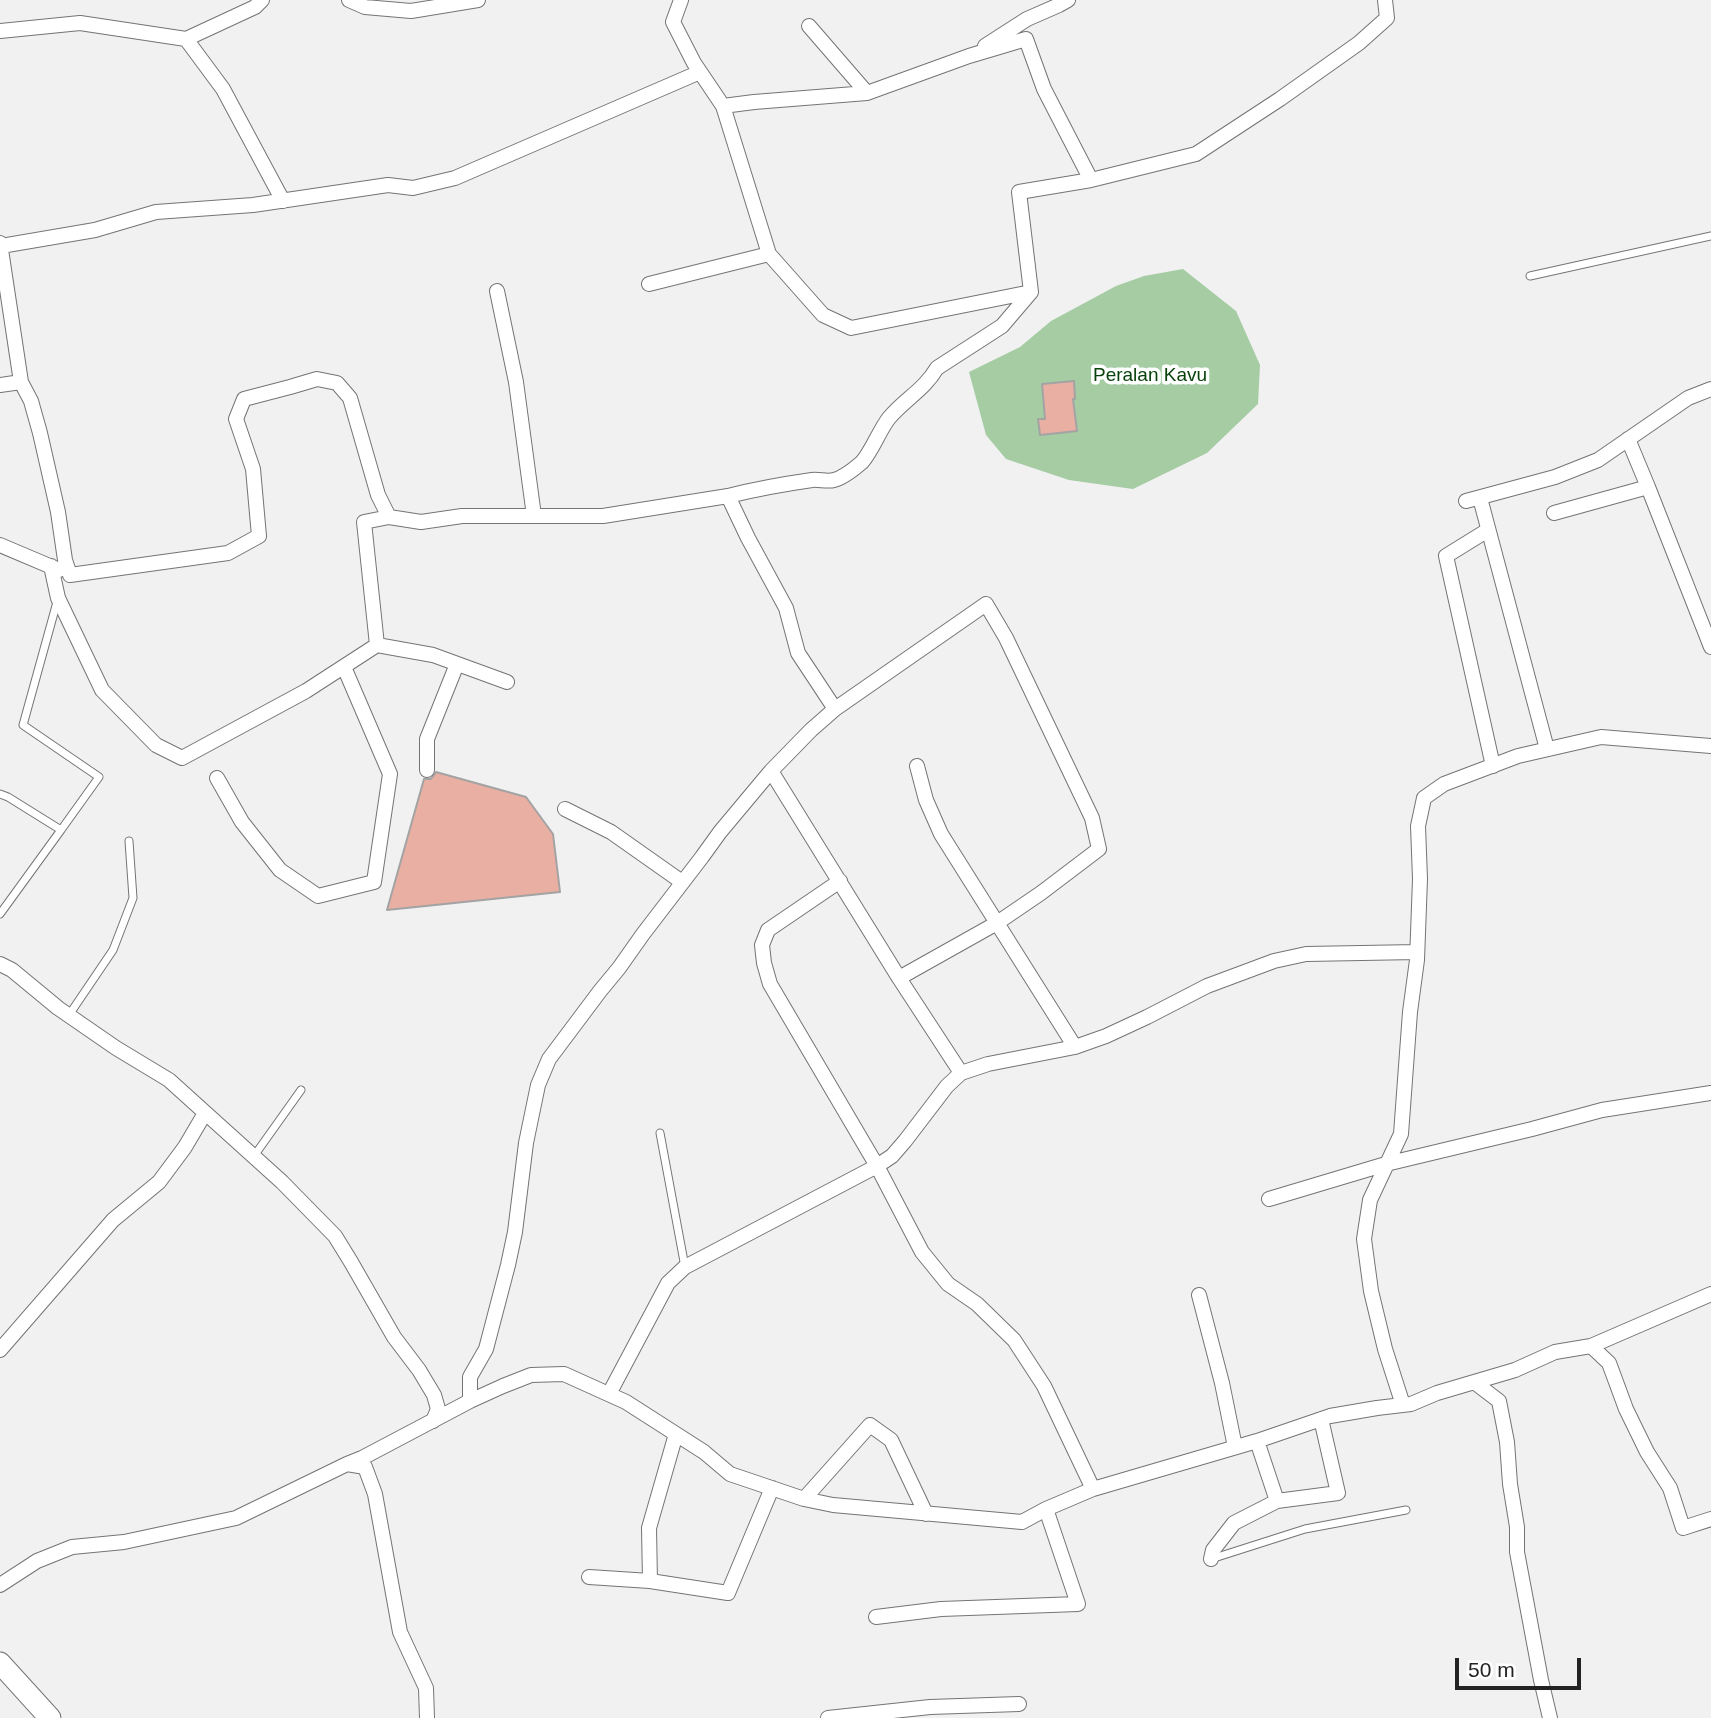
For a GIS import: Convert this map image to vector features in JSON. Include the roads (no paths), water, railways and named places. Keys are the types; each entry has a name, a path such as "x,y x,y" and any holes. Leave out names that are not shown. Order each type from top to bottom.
{"street":[{"path":"0,31 80,23 186,39 255,7 262,0"},
{"path":"349,0 365,7 411,11 478,0"},
{"path":"681,0 673,22 700,72 723,106 769,254 823,315 851,328 1031,292"},
{"path":"969,56 1027,19 1068,0"},
{"path":"377,645 364,522 389,517 421,522 462,516 603,516 820,479 834,480 864,461 887,421 897,409 916,395 937,368 1002,326 1031,292 1019,192 1091,180 1196,154 1359,43 1387,18 1385,0"},
{"path":"809,26 867,93"},
{"path":"186,39 223,89 283,201"},
{"path":"723,106 867,93 969,56 1026,39 1044,89 1091,180"},
{"path":"69,575 40,433 31,401 21,382 0,244 95,230 156,212 253,205 388,185 414,188 455,178 700,72"},
{"path":"649,284 769,254"},
{"path":"497,292 516,382 534,516"},
{"path":"0,545 69,575 228,553 259,536 253,469 236,419 244,399 317,379 337,383 350,398 378,495 389,517"},
{"path":"0,385 21,382"},
{"path":"1547,750 1488,530 1473,499 1555,477 1598,460 1688,398 1711,389"},
{"path":"1628,439 1711,647"},
{"path":"1554,513 1648,488"},
{"path":"728,496 786,608 798,653 835,709"},
{"path":"1488,530 1446,556 1493,766"},
{"path":"51,566 58,598 102,690 156,745 182,758 306,691 377,645 433,655 508,682"},
{"path":"470,1401 470,1377 486,1349 508,1265 526,1143 538,1085 549,1059 719,832 771,771 835,709 986,604 1006,638 1092,818 1099,849 997,923 899,978"},
{"path":"427,769 427,739 457,664"},
{"path":"217,778 242,822 280,870 318,897 374,882 390,774 344,667"},
{"path":"1403,1405 1385,1349 1371,1291 1364,1239 1370,1200 1401,1134 1417,952 1420,879 1418,826 1424,798 1444,785 1518,756 1601,737 1711,746"},
{"path":"917,766 926,800 941,834 1075,1047"},
{"path":"771,771 961,1073"},
{"path":"565,808 611,831 682,882"},
{"path":"840,881 768,930 762,945 770,984 877,1166 922,1252 948,1284 977,1304 1014,1340 1044,1386 1093,1489"},
{"path":"609,1394 668,1283 685,1268 892,1156 947,1086 961,1073 988,1064 1075,1047 1106,1036 1207,986 1274,961 1306,954 1417,952"},
{"path":"0,964 12,970 116,1048 169,1080 282,1182 335,1236 394,1338 434,1395 438,1409 433,1421"},
{"path":"1269,1199 1386,1164 1602,1110 1711,1093"},
{"path":"0,1350 113,1220 159,1182 185,1147 205,1113"},
{"path":"0,1585 37,1561 72,1548 124,1542 236,1518 362,1458 503,1385 531,1375 565,1374 626,1402 704,1452 730,1474 804,1499 833,1505 1022,1522 1093,1489 1321,1419 1411,1404 1437,1393 1515,1370 1555,1352 1591,1346 1711,1294"},
{"path":"1199,1295 1222,1383 1234,1447"},
{"path":"1591,1346 1609,1363 1626,1409 1647,1452 1670,1488 1683,1528 1711,1519"},
{"path":"1474,1381 1499,1401 1507,1442 1517,1527 1517,1552 1550,1718"},
{"path":"1211,1559 1213,1550 1234,1522 1277,1501 1338,1493 1321,1419"},
{"path":"804,1499 870,1425 891,1440 926,1514"},
{"path":"650,1581 649,1528 676,1434"},
{"path":"1256,1441 1277,1501"},
{"path":"347,1464 365,1467 375,1494 400,1632 426,1688 428,1718"},
{"path":"589,1577 650,1581 727,1594 772,1488"},
{"path":"876,1617 941,1609 1078,1604 1046,1509"},
{"path":"0,1663 50,1718"},
{"path":"828,1718 962,1712 1019,1704"}],"lane":[{"path":"1530,276 1711,236"},
{"path":"0,914 99,777 23,725 58,598"},
{"path":"0,794 61,830"},
{"path":"69,1015 113,950 132,898 129,841"},
{"path":"254,1157 302,1090"},
{"path":"660,1133 685,1268"},
{"path":"1211,1559 1305,1529 1406,1510"}],"park label":[{"name":"Peralan Kavu","path":"1150,376"}]}
